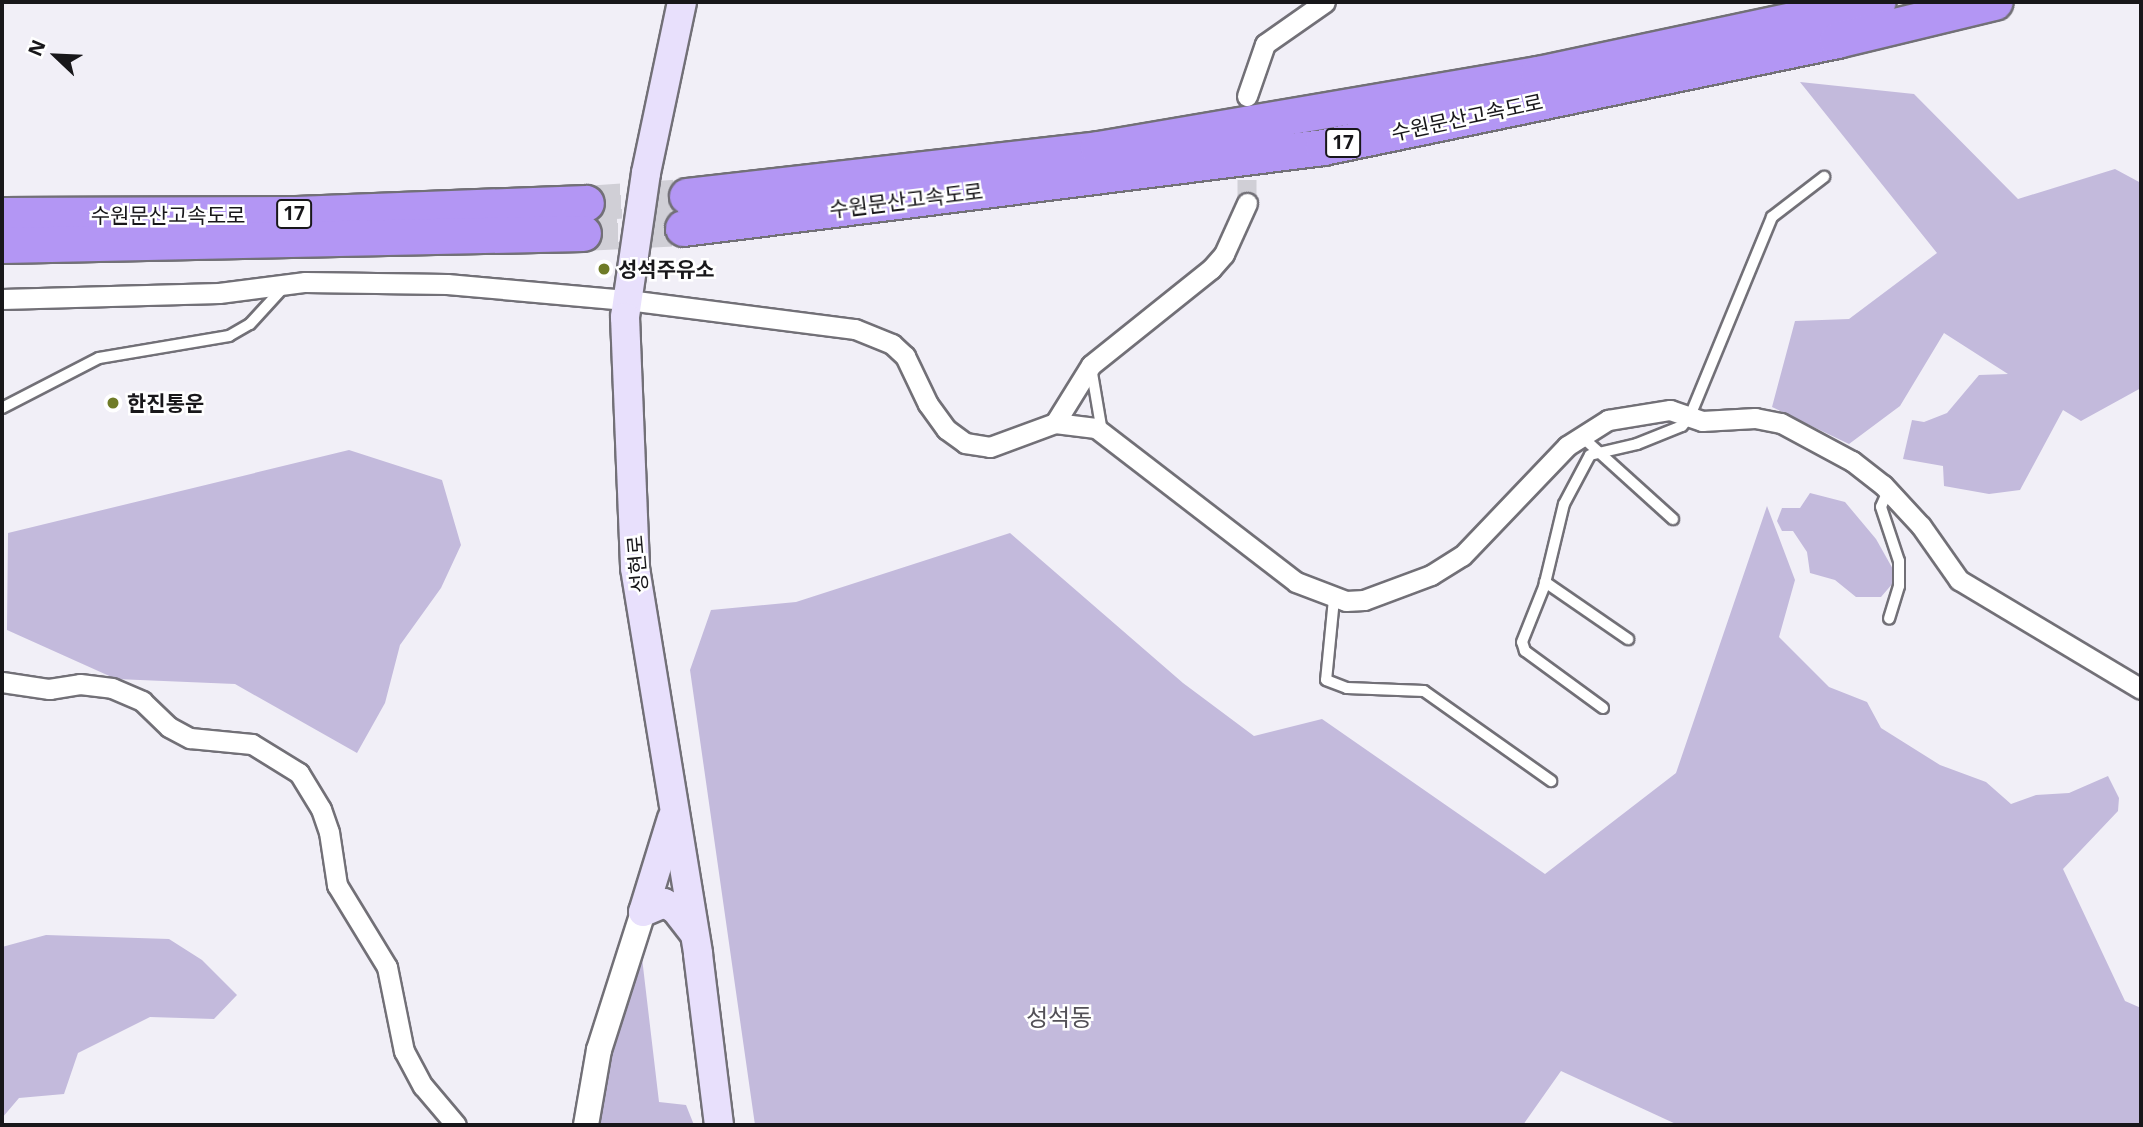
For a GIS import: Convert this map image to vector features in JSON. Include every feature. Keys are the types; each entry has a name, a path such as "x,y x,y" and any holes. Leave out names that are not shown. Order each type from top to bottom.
{"highway":[{"name":"수원문산고속도로","path":"1877,2 1538,74 1098,149 685,212 1323,147 1823,43 1994,2"},
{"name":"수원문산고속도로","path":"2,215 296,214 585,218 2,245"}],"main road":[{"name":"성현로","path":"682,2 646,173 628,300 635,568 695,935 719,1125"},
{"path":"643,912 674,808"},
{"path":"643,912 659,902 669,905 695,935"}],"street":[{"path":"1247,96 1265,44 1325,2"},
{"path":"1055,423 1091,365 1211,269 1224,254 1247,203"},
{"path":"2,299 219,293 286,285 447,284 628,300 871,334 905,356 928,404 946,429 965,443 989,447 1055,423 1082,424 1102,433 1296,582 1334,598 1364,600 1431,575 1462,556 1581,435 1608,419 1670,410 1702,421 1755,418 1781,423 1852,461 1888,490 1959,580 2141,689"},
{"path":"2,682 49,689 80,684 111,688 142,701 169,727 190,738 252,744 299,773 321,808 329,832 337,885 387,967 404,1051 423,1086 456,1125"},
{"path":"586,1125 599,1050 643,912"}],"lane":[{"path":"1603,708 1525,651 1522,642 1545,582 1573,483 1590,455 1682,426 1689,416 1772,217 1824,177"},
{"path":"2,408 99,358 229,336 250,324 286,285"},
{"path":"1091,365 1102,433"},
{"path":"1581,435 1674,519"},
{"path":"1888,490 1881,507 1899,561 1899,586 1889,619"},
{"path":"1545,582 1628,639"},
{"path":"1334,598 1326,680 1347,688 1424,691 1551,781"}],"shaded area":[{"path":"1800,82 1914,94 2018,199 2115,169 2141,183 2141,388 2081,421 2063,410 2020,490 1989,494 1944,486 1943,466 1903,459 1912,420 1924,422 1947,413 1979,375 2008,374 1944,333 1900,406 1849,444 1772,407 1795,321 1849,319 1937,253"},
{"path":"349,450 442,480 461,545 441,588 400,645 385,703 357,753 235,684 116,679 7,630 8,533"},
{"path":"1810,493 1845,502 1876,539 1894,571 1893,583 1881,597 1856,597 1835,580 1810,573 1807,552 1793,531 1782,531 1777,521 1782,508 1800,508"},
{"path":"1767,506 1795,580 1779,637 1829,687 1867,702 1881,728 1940,765 1986,782 2011,804 2036,795 2069,793 2108,776 2119,798 2118,811 2063,869 2125,1001 2141,1008 2141,1125 1678,1125 1561,1071 1523,1125 755,1125 690,670 711,610 796,602 1010,533 1183,683 1254,736 1322,719 1545,874 1676,773"},
{"path":"46,935 169,939 202,960 237,995 214,1019 150,1017 78,1053 64,1094 19,1098 2,1118 2,947"},
{"path":"642,958 659,1102 686,1105 694,1125 599,1125 607,1054"}],"tunnel":[{"path":"1247,150 1247,203"},
{"path":"586,203 687,196"},
{"path":"583,233 683,228"}],"place":[{"name":"성석주유소","path":"604,269"},
{"name":"한진통운","path":"113,403"}],"district":[{"name":"성석동","path":"1059,1017"}]}
